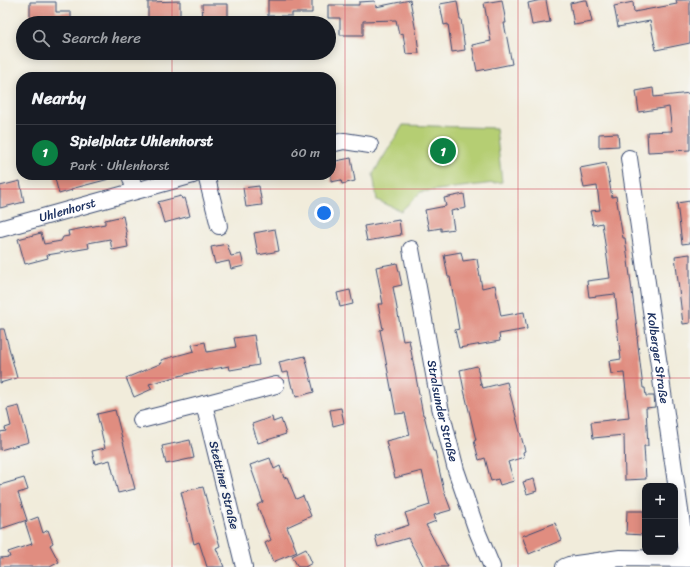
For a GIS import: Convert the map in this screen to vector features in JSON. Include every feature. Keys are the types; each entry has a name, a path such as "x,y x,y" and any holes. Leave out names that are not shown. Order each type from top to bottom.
{"street":[{"path":"336,143 344,141 370,145"},
{"name":"Kolberger Straße","path":"629,158 689,559"},
{"path":"132,180 135,191"},
{"name":"Uhlenhorst","path":"0,229 175,180"},
{"path":"207,180 219,226"},
{"name":"Stralsunder Straße","path":"411,249 440,407 456,470 477,531 492,567"},
{"path":"141,420 276,385"},
{"name":"Stettiner Straße","path":"204,404 244,567"},
{"path":"564,567 620,558 689,559"}],"green space":[{"path":"403,125 496,128 502,182 421,192 401,211 377,200 373,174"}],"building":[{"path":"268,0 312,0 312,13 292,13 292,16 268,16"},
{"path":"410,0 419,53 406,54 403,33 399,34 396,20 363,21 363,35 340,35 340,18 336,18 336,16 328,16 328,5 359,5 359,2 375,1 376,7"},
{"path":"502,0 506,23 504,23 512,64 477,71 472,45 491,41 484,3"},
{"path":"546,0 550,22 532,25 528,3"},
{"path":"587,0 592,22 574,25 570,3"},
{"path":"676,0 690,0 690,43 656,50 650,21 618,27 614,6 633,2 634,12 677,4"},
{"path":"180,1 180,16 148,16 148,2"},
{"path":"457,1 465,50 452,52 448,24 444,25 440,4"},
{"path":"30,2 56,2 56,12 71,12 71,16 30,16"},
{"path":"202,4 228,4 228,16 203,16"},
{"path":"653,88 654,97 690,93 690,150 648,152 647,132 672,131 669,107 639,112 636,91"},
{"path":"618,133 619,146 599,147 599,134"},
{"path":"351,158 355,181 342,184 341,180 331,182 331,180 336,180 336,161"},
{"path":"606,163 612,197 616,196 623,238 625,238 643,388 645,388 646,396 654,396 655,407 646,408 648,446 644,446 646,479 625,480 624,435 593,438 591,422 629,418 624,373 611,374 609,361 621,359 616,320 618,319 615,294 589,297 587,281 610,278 602,223 593,225 590,211 600,210 597,186 584,188 580,168"},
{"path":"55,180 105,180 71,189 72,190 59,194"},
{"path":"20,181 24,202 0,208 0,186"},
{"path":"259,186 262,205 246,207 243,188"},
{"path":"464,194 466,208 451,211 454,229 441,231 441,228 429,230 425,210 446,206 444,198"},
{"path":"181,196 182,199 185,198 190,216 164,223 158,202"},
{"path":"690,201 690,243 682,244 677,203"},
{"path":"123,216 128,247 112,250 110,239 88,243 89,248 47,255 48,258 25,264 18,239 41,233 44,244 61,241 63,237 69,236 68,231 105,224 105,220"},
{"path":"399,220 401,235 367,241 364,226"},
{"path":"275,229 279,251 258,255 254,233"},
{"path":"227,244 231,256 241,254 244,266 231,269 229,261 215,264 211,247"},
{"path":"461,252 463,261 477,259 482,288 495,285 501,316 524,312 527,329 499,334 500,341 459,348 455,330 459,329 450,277 448,277 444,255"},
{"path":"690,254 690,323 683,324 675,256"},
{"path":"397,263 402,285 393,287 403,341 409,340 423,415 433,451 435,451 444,491 451,510 434,515 436,521 426,525 448,567 424,567 408,538 378,547 375,536 409,525 405,513 430,505 422,471 395,478 386,441 410,435 405,413 396,414 380,330 383,329 378,304 383,304 376,267"},
{"path":"350,290 353,304 340,307 337,293"},
{"path":"0,329 4,329 17,378 0,383"},
{"path":"254,335 259,365 230,370 229,366 198,371 149,384 152,389 134,397 126,378 162,363 161,360 194,351 192,345 205,342 207,352 236,347 234,338"},
{"path":"305,356 314,392 296,397 288,372 282,373 279,362"},
{"path":"477,366 483,388 507,382 525,451 523,452 524,457 508,462 514,481 500,485 498,479 491,481 485,458 479,460 460,370"},
{"path":"19,406 29,442 0,450 0,432 6,431 5,428 11,426 7,409"},
{"path":"341,408 344,423 333,426 330,410"},
{"path":"115,410 135,489 118,493 110,460 95,464 92,451 105,448 97,414"},
{"path":"272,417 273,422 281,419 286,434 258,443 252,424"},
{"path":"190,440 194,458 166,464 162,446"},
{"path":"270,458 274,469 280,466 284,478 287,477 296,499 303,496 311,516 287,527 297,552 273,562 265,543 271,540 257,505 263,502 250,465"},
{"path":"24,478 28,490 18,493 27,520 0,529 0,485"},
{"path":"534,479 537,491 527,494 523,482"},
{"path":"203,487 220,546 216,548 224,567 207,567 199,542 194,544 181,492"},
{"path":"627,511 642,511 642,535 626,534"},
{"path":"38,517 43,533 48,530 53,543 50,545 59,562 50,567 0,567 0,558 10,557 8,552 32,544 25,522"},
{"path":"555,523 562,540 529,554 522,536"},
{"path":"306,549 312,563 305,567 298,567 292,556"}],"place":[{"name":"Spielplatz Uhlenhorst","path":"443,151"}]}
